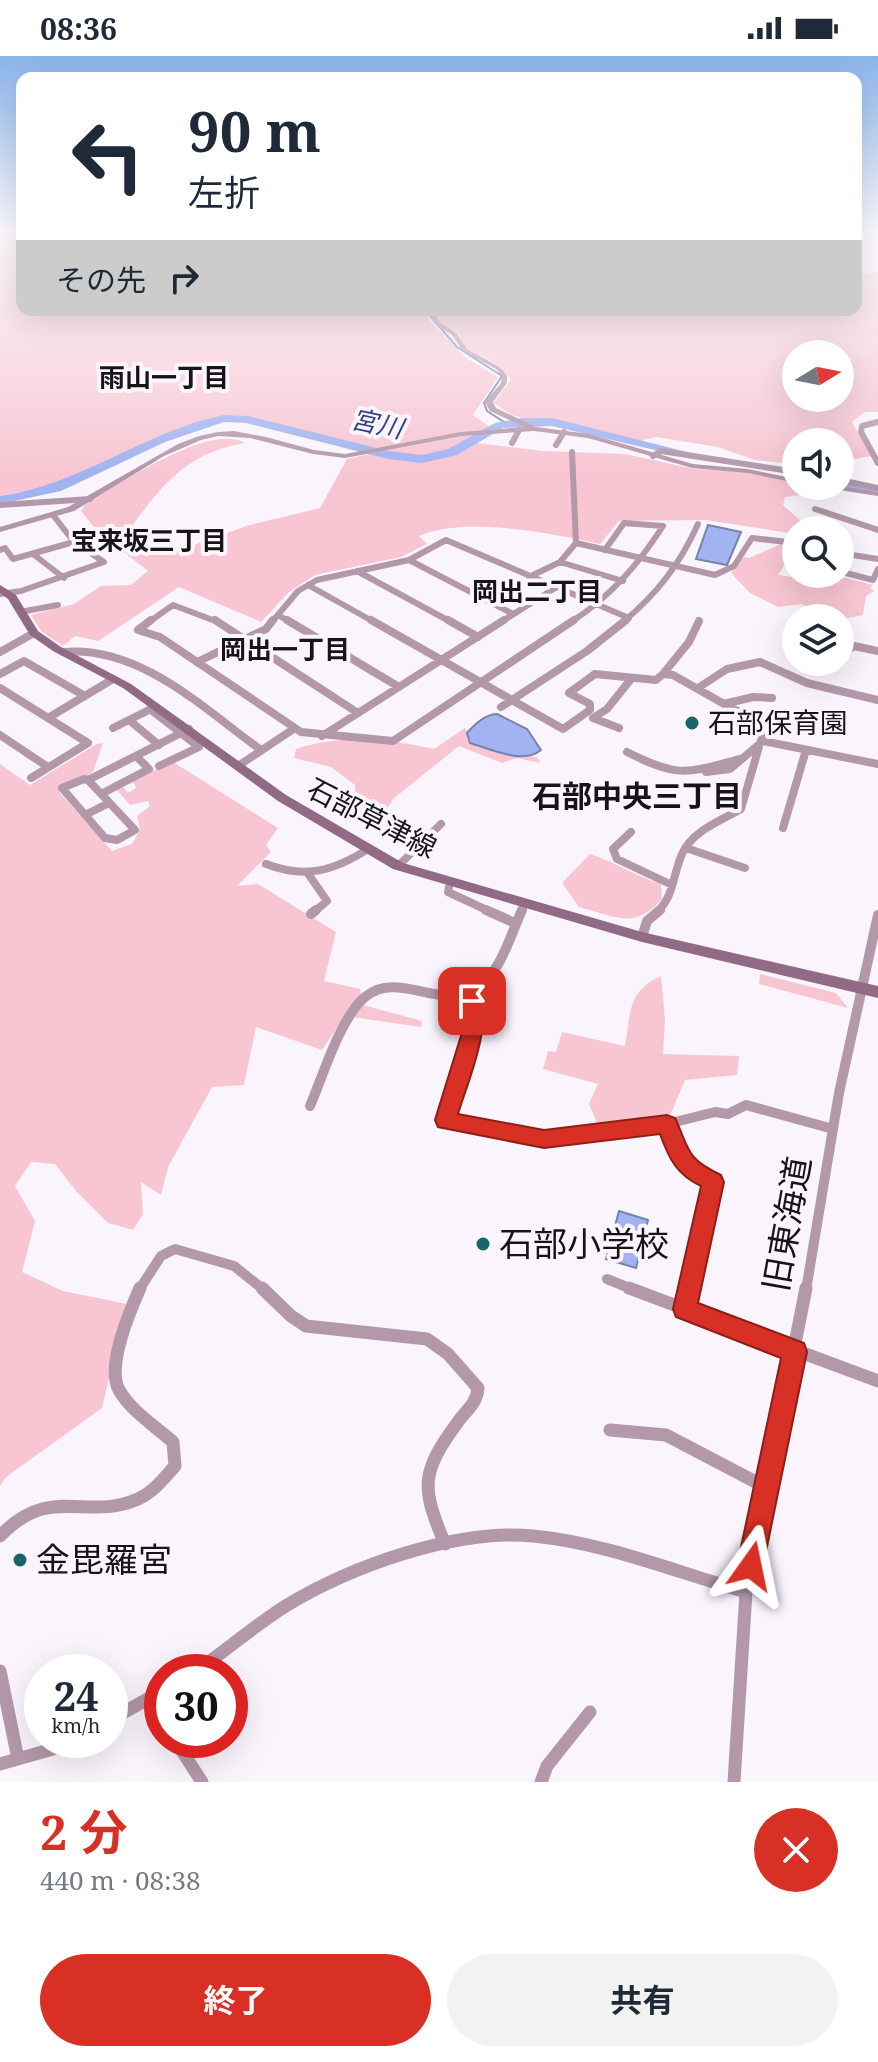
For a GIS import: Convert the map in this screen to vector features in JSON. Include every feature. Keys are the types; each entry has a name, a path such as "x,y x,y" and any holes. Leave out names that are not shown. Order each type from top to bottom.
{"main road":[{"name":"石部草津線","path":"2,591 34,633 113,679 282,798 398,866 642,937 878,992"}],"street":[{"path":"434,316 437,323 454,334 465,350 498,368 505,376 504,383 489,402 493,409 521,425 564,432 692,466 748,471 782,478"},
{"path":"878,422 862,426 861,432 878,463"},
{"path":"0,530 53,515 90,499 182,445 220,434 239,434 327,456 363,453 521,425"},
{"path":"512,443 521,425"},
{"path":"556,445 564,432"},
{"path":"529,577 560,562 576,543 572,452"},
{"path":"656,455 782,470"},
{"path":"854,483 878,488"},
{"path":"854,490 878,494"},
{"path":"0,505 90,499"},
{"path":"815,509 878,530"},
{"path":"2,591 64,578 104,562 74,542 53,515"},
{"path":"358,713 213,619 173,605 138,630 160,637 295,728 322,736 393,741 598,605 642,558 663,526 624,523 605,550"},
{"path":"501,707 629,618 677,566 698,524"},
{"path":"576,543 704,574 721,574 734,566 752,538 782,541"},
{"path":"197,662 266,629 298,591 308,585 409,560 446,540 629,618"},
{"path":"0,550 5,548 13,559 74,542"},
{"path":"33,554 64,578"},
{"path":"854,556 878,559"},
{"path":"409,560 513,614"},
{"path":"560,562 623,581"},
{"path":"854,575 873,580 878,569"},
{"path":"357,571 478,637"},
{"path":"308,585 563,729 590,710 590,704 569,693 580,681 595,674 656,680 689,642 699,621"},
{"path":"322,736 555,588"},
{"path":"20,612 58,605"},
{"path":"278,615 399,687"},
{"path":"0,652 34,633"},
{"path":"0,643 8,648"},
{"path":"854,646 878,651"},
{"path":"63,652 99,651 117,657 200,706 261,750"},
{"path":"0,674 24,661 85,696"},
{"path":"698,688 727,669 760,662 807,683 878,700"},
{"path":"642,937 647,921 666,904 686,848 695,835 741,809 765,726 758,719 673,675 663,674"},
{"path":"48,718 113,679"},
{"path":"619,728 593,718 607,709 631,679"},
{"path":"0,688 88,743 31,778"},
{"path":"724,704 753,697 772,698"},
{"path":"113,728 154,707"},
{"path":"129,720 159,745"},
{"path":"238,766 295,728"},
{"path":"88,780 135,830 117,840 105,838 62,788 88,780 186,731 199,747 159,766"},
{"path":"0,735 48,767"},
{"path":"706,772 732,770 756,744 763,741 878,764"},
{"path":"783,828 806,750"},
{"path":"627,752 665,771 695,771 743,758"},
{"path":"101,794 149,769 136,756"},
{"path":"85,815 109,803"},
{"path":"398,866 441,824"},
{"path":"631,832 613,849 617,859 672,885"},
{"path":"686,848 745,868"},
{"path":"266,864 287,874 309,875 345,862 368,849"},
{"path":"309,875 327,901 311,914"},
{"path":"450,883 448,892 515,923"},
{"path":"310,1106 353,1008 363,996 385,987 437,995 468,995 481,986 489,975 524,905"},
{"name":"旧東海道","path":"734,1782 746,1592 795,1352 833,1129 878,915"},
{"path":"468,995 473,1003 474,1026 445,1120 544,1139 667,1124 715,1112 728,1114 746,1105 833,1129"},
{"path":"667,1124 678,1156 694,1172 713,1182 685,1309"},
{"path":"0,1536 26,1512 55,1506 97,1507 135,1502 160,1487 175,1466 173,1442 118,1389 114,1374 118,1350 136,1296 156,1258 171,1249 192,1252 232,1265 250,1276 295,1321 306,1326 427,1339 448,1354 478,1388 477,1400 460,1415 426,1482 427,1500 445,1544"},
{"path":"607,1279 878,1381"},
{"path":"610,1430 666,1435 767,1488"},
{"path":"220,1654 299,1598 359,1573 445,1544 487,1535 531,1536 608,1549 682,1575 746,1592"},
{"path":"0,1671 18,1759"},
{"path":"541,1782 547,1766 590,1712"},
{"path":"0,1764 24,1757"},
{"path":"187,1758 202,1782"}],"shaded area":[{"path":"0,311 16,311 16,316 427,316 466,358 498,377 473,415 491,428 477,443 544,451 625,454 694,469 747,472 782,480 783,505 795,516 782,516 782,532 706,520 619,521 600,544 508,528 437,530 419,536 427,544 401,557 315,575 289,592 261,622 179,587 98,641 75,636 63,646 41,631 31,615 74,604 101,586 131,585 148,571 97,531 81,511 86,503 142,470 188,448 229,439 245,443 208,454 179,472 132,526 149,545 172,553 246,526 320,508 347,459 396,448 355,446 251,418 224,417 213,419 70,483 0,496"},
{"path":"862,311 878,311 878,412 865,412 852,422 871,456 854,459 854,428 782,428 782,463 755,460 717,447 657,437 639,441 593,430 560,428 512,415 494,403 511,379 500,366 466,348 458,334 441,323 438,316 862,316"},
{"path":"782,543 782,569 778,575 782,576 782,588 854,588 854,580 873,585 870,588 874,591 866,596 863,615 854,617 854,604 782,604 778,607 750,593 731,573 744,557 749,558"},
{"path":"465,728 487,746 537,757 540,763 517,758 502,763 459,746 393,799 383,812 356,817 355,785 331,767 294,758 296,749 330,741 382,741 434,749"},
{"path":"103,743 93,772 59,792 112,851 132,844 140,830 137,816 150,806 148,801 130,805 116,789 122,786 128,793 136,788 132,780 173,762 278,828 266,845 271,852 237,886 258,884 336,932 324,981 360,989 363,1005 422,1021 421,1027 345,1016 322,1050 256,1027 244,1085 212,1087 168,1167 161,1195 141,1182 143,1214 133,1230 108,1223 76,1191 55,1164 31,1162 15,1186 35,1221 22,1272 63,1291 127,1304 102,1408 6,1477 0,1486 0,764 30,785"},
{"path":"590,854 661,884 662,899 652,909 633,918 614,917 579,907 562,883"},
{"path":"760,974 836,993 848,1008 759,984"},
{"path":"661,976 665,1020 663,1054 739,1056 737,1075 685,1080 669,1118 601,1132 589,1104 598,1084 543,1069 548,1051 556,1052 562,1032 625,1046 636,996"}],"water":[{"path":"708,525 741,532 727,565 696,559"},
{"path":"497,714 527,729 541,750 516,756 470,743 467,733 477,723"},
{"path":"619,1211 648,1220 636,1268 606,1259"}],"waterway":[{"path":"430,316 457,347 502,376 484,403 487,411 507,424"},
{"name":"宮川","path":"0,500 57,488 187,429 224,418 248,420 286,432 410,459 444,455 492,428 530,421 552,422 685,453"},
{"name":"宮川","path":"854,486 878,491"}],"place":[{"name":"石部保育園","path":"692,723"},
{"name":"石部小学校","path":"483,1244"},
{"name":"金毘羅宮","path":"20,1560"}],"district":[{"name":"雨山一丁目","path":"164,378"},
{"name":"宝来坂三丁目","path":"149,541"},
{"name":"岡出二丁目","path":"537,592"},
{"name":"岡出一丁目","path":"285,650"},
{"name":"石部中央三丁目","path":"637,797"}],"route":[{"path":"472,1001 474,1026 445,1120 544,1139 667,1124 678,1156 694,1172 713,1182 685,1309 779,1343 795,1352 751,1566"}]}
